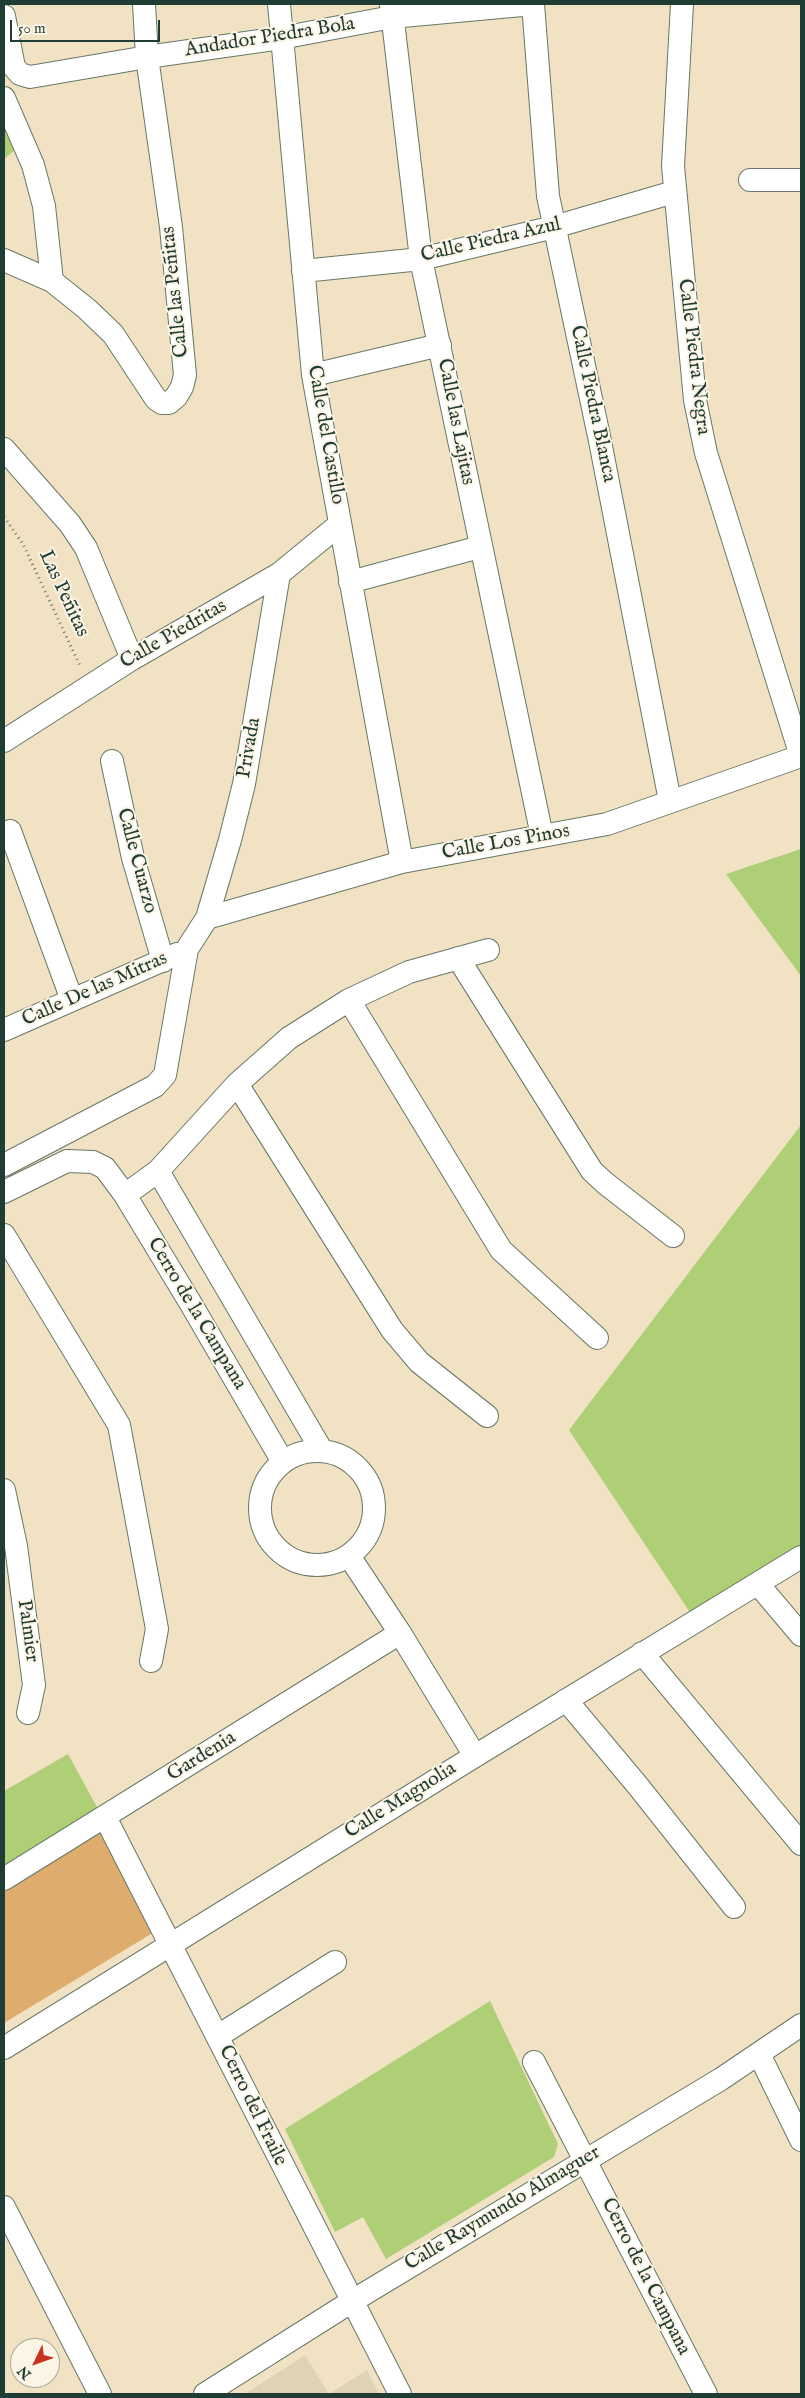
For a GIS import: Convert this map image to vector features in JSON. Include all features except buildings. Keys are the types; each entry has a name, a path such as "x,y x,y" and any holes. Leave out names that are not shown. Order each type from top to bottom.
{"street":[{"name":"Calle las Peñitas","path":"52,281 113,334 156,399 162,403 169,402 176,397 182,387 184,375 171,228 147,57 144,4"},
{"name":"Calle del Castillo","path":"279,4 313,376 402,862"},
{"name":"Andador Piedra Bola","path":"4,16 14,67 25,76 37,77 147,57 281,38 392,10 533,4"},
{"name":"Calle Piedra Blanca","path":"533,4 548,196 600,441 670,801"},
{"name":"Calle Piedra Negra","path":"682,4 673,166 695,400 706,453 801,756"},
{"name":"Calle las Lajitas","path":"392,10 421,258 542,836"},
{"path":"4,98 34,165 44,206 52,281 4,260"},
{"path":"750,180 801,180"},
{"name":"Calle Piedra Azul","path":"303,271 421,258 554,227 674,192"},
{"path":"313,376 440,345"},
{"path":"4,449 70,524 86,548 132,658"},
{"name":"Calle Piedritas","path":"4,741 132,658 278,574 340,524"},
{"path":"350,582 480,547"},
{"name":"Privada","path":"187,949 207,918 230,840 246,776 278,574"},
{"path":"244,594 272,619"},
{"name":"Calle Los Pinos","path":"207,918 402,862 607,824 801,756"},
{"name":"Calle Cuarzo","path":"112,761 133,858 163,960"},
{"path":"10,831 72,1000"},
{"path":"4,1165 155,1086 165,1075 187,949"},
{"name":"Calle De las Mitras","path":"4,1030 187,949"},
{"path":"125,1195 158,1171 237,1084 289,1038 349,1000 409,972 488,950"},
{"path":"458,958 592,1171 673,1236"},
{"path":"349,1000 501,1250 597,1338"},
{"path":"237,1084 392,1330 419,1362 487,1416"},
{"name":"Cerro de la Campana","path":"4,1192 67,1161 93,1162 105,1168 125,1195 192,1304 282,1462"},
{"path":"158,1171 322,1451"},
{"path":"4,1235 118,1425 157,1629 151,1661"},
{"path":"322,1451 342,1457 359,1469 370,1486 375,1507 371,1528 361,1546 348,1556 324,1565 303,1564 284,1555 269,1539 261,1519 261,1498 268,1478 282,1462 301,1453 322,1451"},
{"name":"Palmier","path":"4,1490 16,1546 34,1685 28,1713"},
{"path":"348,1556 400,1633 475,1756"},
{"name":"Calle Magnolia","path":"4,2048 642,1653 801,1557"},
{"path":"758,1584 801,1635"},
{"name":"Gardenia","path":"4,1879 400,1633"},
{"path":"642,1653 801,1844"},
{"path":"566,1700 638,1786 734,1907"},
{"name":"Cerro del Fraile","path":"105,1816 172,1943 284,2169 354,2300 400,2394"},
{"path":"218,2036 335,1962"},
{"name":"Calle Raymundo Almaguer","path":"205,2394 354,2300 721,2079 801,2025"},
{"path":"759,2054 801,2140"},
{"name":"Cerro de la Campana","path":"534,2062 706,2394"},
{"path":"4,2206 100,2394"}],"path":[{"name":"Las Peñitas","path":"4,517 23,544 90,686"}],"shaded area":[{"path":"305,2355 329,2394 245,2394"},
{"path":"367,2370 379,2394 329,2394"}],"green space":[{"path":"4,127 14,151 4,159"},
{"path":"801,849 801,976 726,874"},
{"path":"801,1125 801,1551 693,1617 569,1430"},
{"path":"68,1754 98,1809 4,1865 4,1791"},
{"path":"490,2001 558,2144 554,2157 386,2259 363,2217 335,2232 285,2129"}]}
